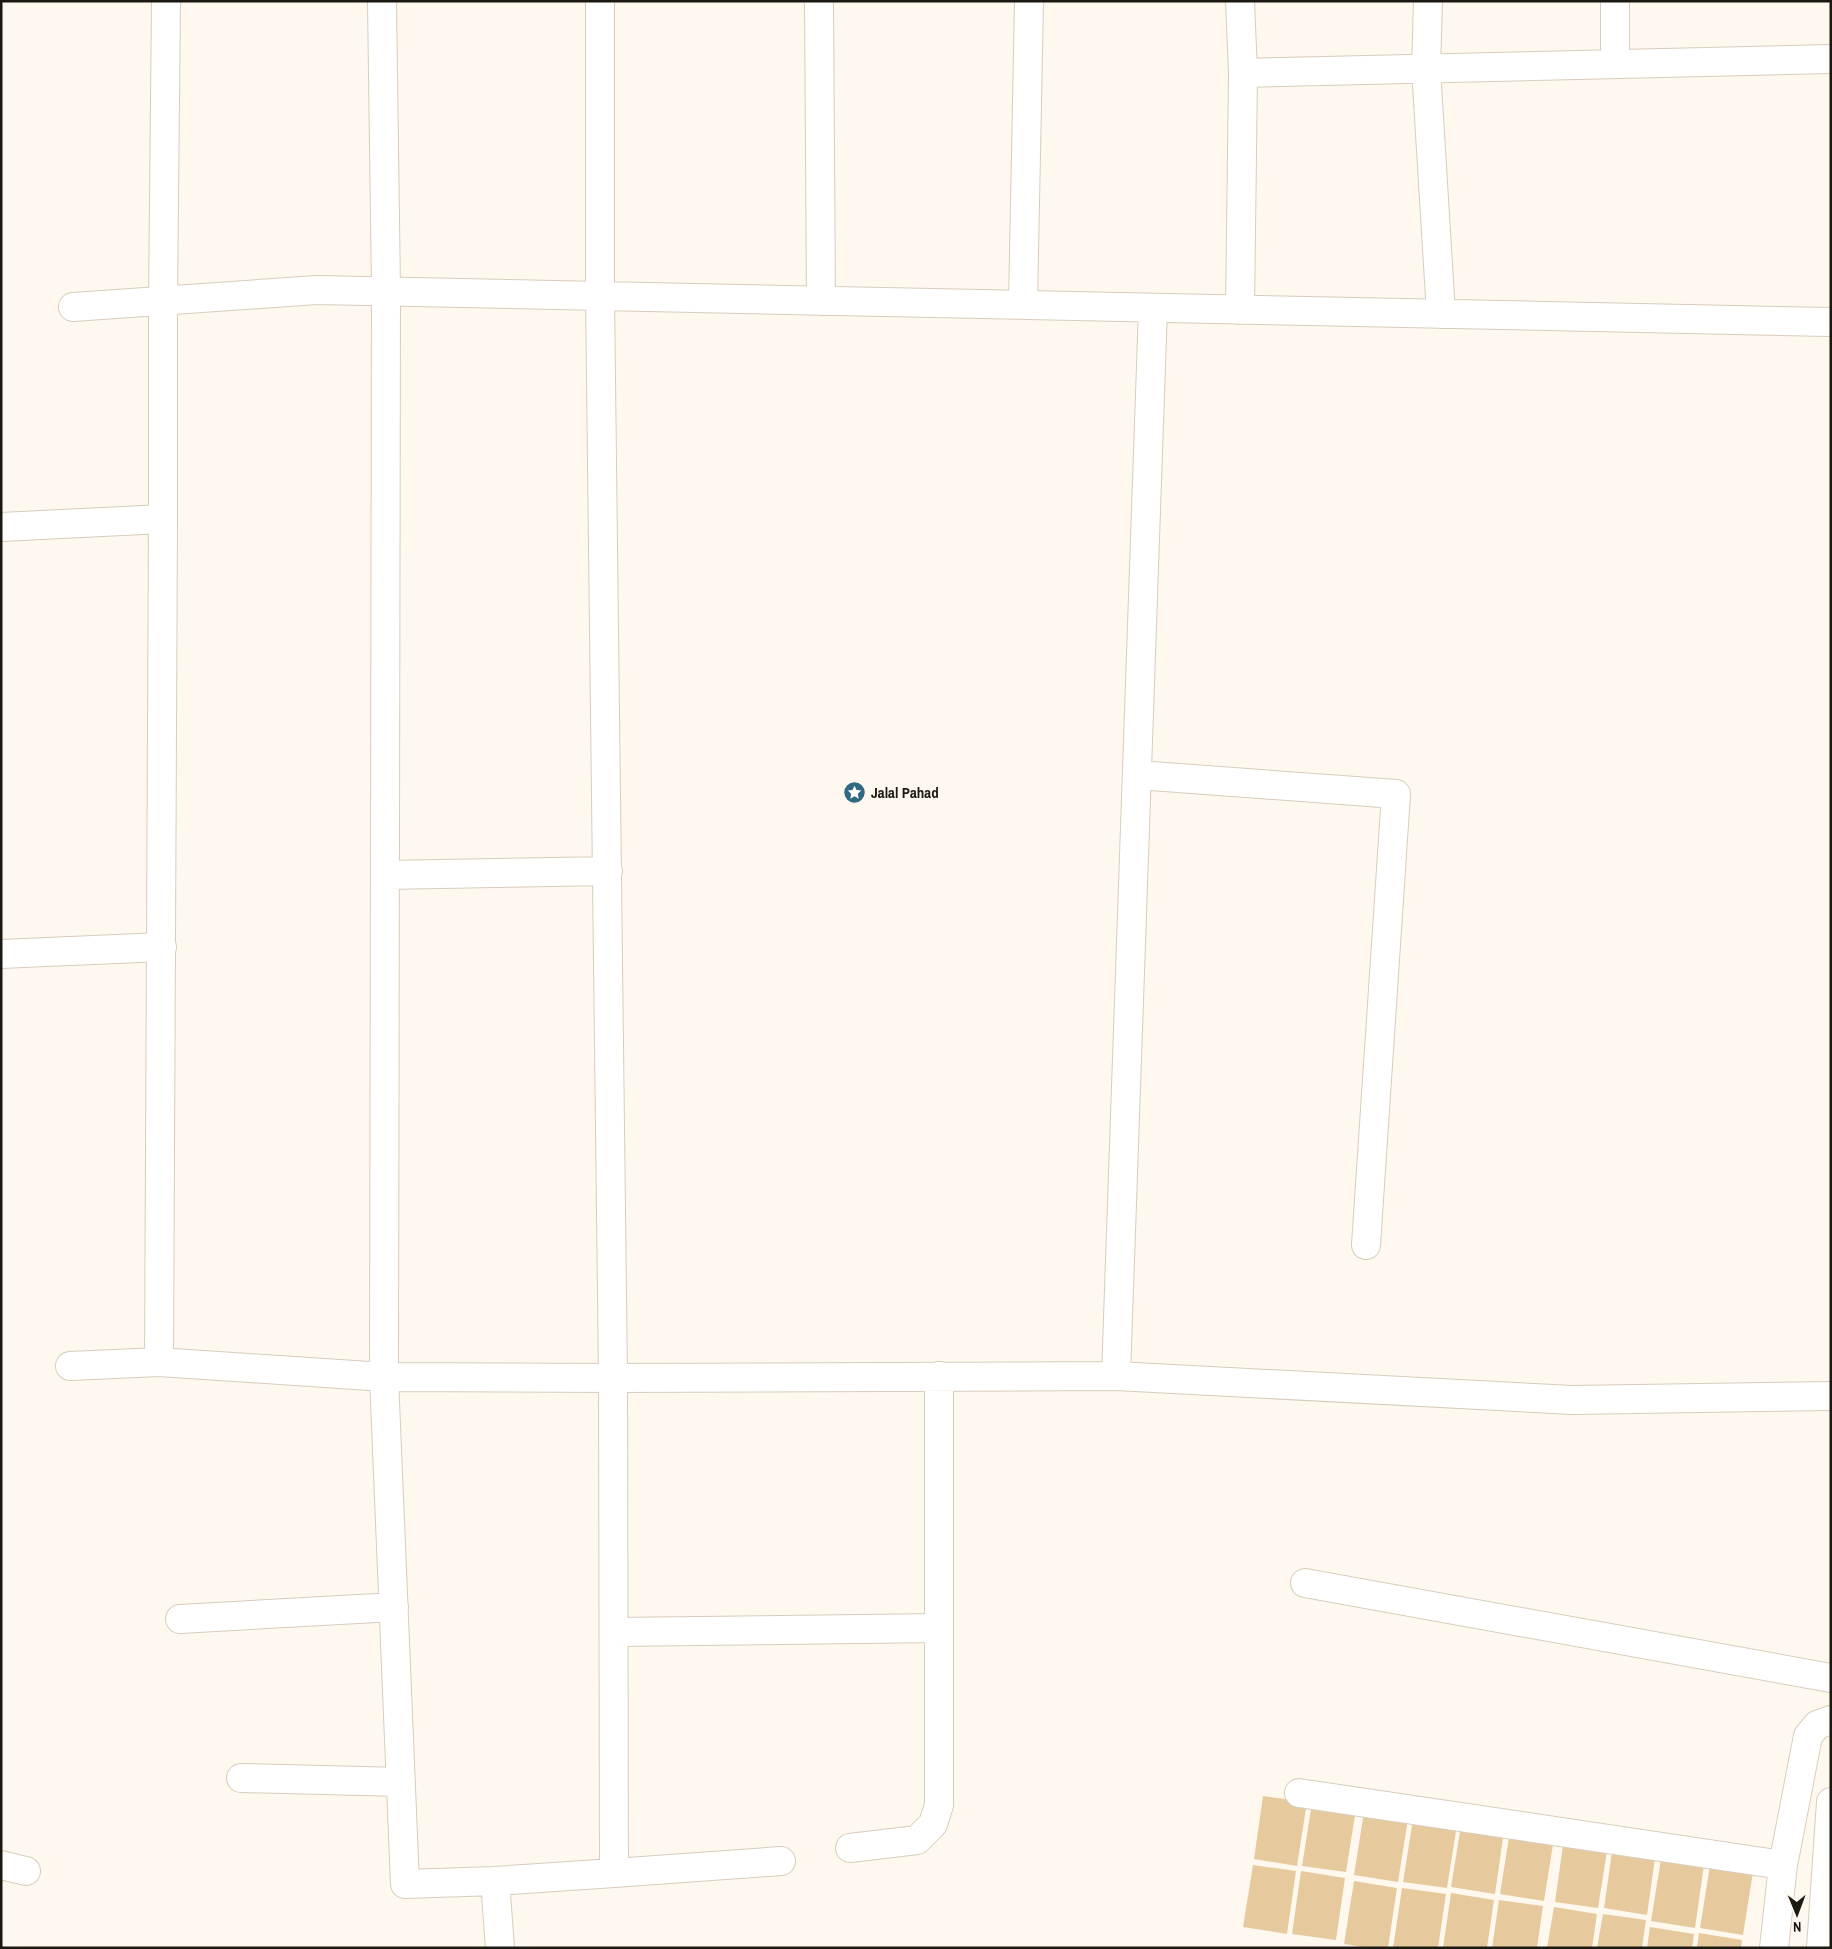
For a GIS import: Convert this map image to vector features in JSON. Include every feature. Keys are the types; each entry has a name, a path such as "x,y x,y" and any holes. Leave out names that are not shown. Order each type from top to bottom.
{"street":[{"path":"159,1362 166,1"},
{"path":"382,1 386,291 384,1377 405,1884 495,1882 781,1860"},
{"path":"600,1 600,296 613,1378 614,1873"},
{"path":"819,1 821,301"},
{"path":"1023,305 1028,1"},
{"path":"1240,1 1243,73 1240,310"},
{"path":"1428,1 1426,68 1442,314"},
{"path":"1615,1 1615,64"},
{"path":"1243,73 1831,59"},
{"path":"73,307 317,290 1831,322"},
{"path":"1116,1376 1153,308"},
{"path":"1,528 164,519"},
{"path":"1138,775 1396,794 1366,1245"},
{"path":"385,876 608,871"},
{"path":"1,954 162,948"},
{"path":"70,1366 159,1362 384,1377 1116,1376 1572,1400 1831,1396"},
{"path":"850,1848 917,1840 933,1824 939,1805 939,1376"},
{"path":"1304,1583 1831,1678"},
{"path":"180,1619 394,1607"},
{"path":"614,1632 939,1628"},
{"path":"1774,1948 1783,1865 1808,1736 1817,1725 1831,1720"},
{"path":"241,1778 401,1782"},
{"path":"1299,1793 1783,1865"},
{"path":"1821,1948 1831,1802"},
{"path":"495,1882 500,1948"}],"building":[{"path":"1263,1796 1307,1802 1297,1866 1254,1859"},
{"path":"1312,1803 1356,1809 1346,1872 1302,1866"},
{"path":"1364,1812 1408,1819 1398,1882 1354,1875"},
{"path":"1413,1819 1457,1825 1447,1888 1403,1882"},
{"path":"1461,1825 1504,1831 1495,1894 1451,1887"},
{"path":"1510,1831 1554,1838 1544,1901 1500,1894"},
{"path":"1564,1838 1608,1845 1598,1908 1555,1902"},
{"path":"1613,1845 1656,1851 1647,1915 1604,1908"},
{"path":"1661,1859 1704,1865 1695,1928 1651,1921"},
{"path":"1253,1865 1296,1871 1287,1934 1243,1927"},
{"path":"1710,1865 1753,1872 1743,1935 1700,1928"},
{"path":"1301,1871 1345,1878 1336,1940 1292,1934"},
{"path":"1354,1881 1397,1888 1388,1948 1369,1948 1344,1944"},
{"path":"1402,1888 1446,1894 1438,1948 1393,1948"},
{"path":"1451,1893 1494,1900 1487,1948 1443,1948"},
{"path":"1499,1900 1543,1906 1537,1948 1492,1948"},
{"path":"1554,1907 1597,1914 1592,1948 1547,1948"},
{"path":"1603,1914 1646,1920 1642,1948 1597,1948"},
{"path":"1650,1927 1694,1934 1692,1948 1647,1948"},
{"path":"1699,1933 1742,1940 1741,1948 1697,1948"}],"place":[{"name":"Jalal Pahad","path":"855,793"}]}
